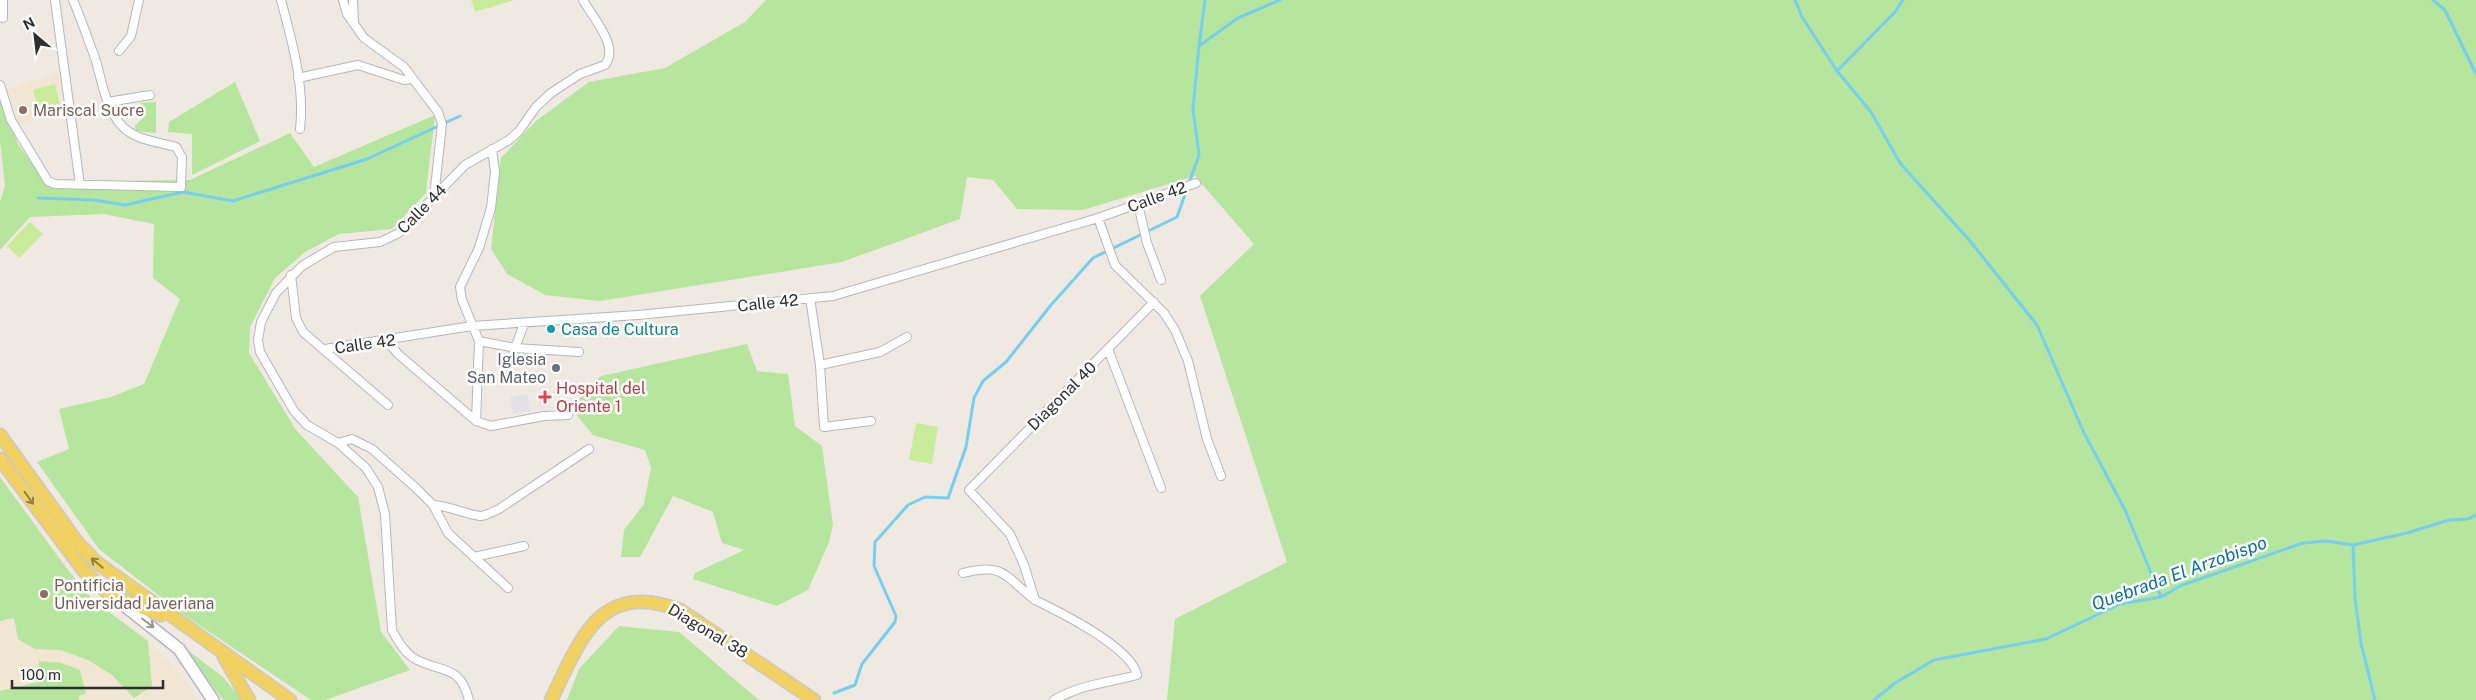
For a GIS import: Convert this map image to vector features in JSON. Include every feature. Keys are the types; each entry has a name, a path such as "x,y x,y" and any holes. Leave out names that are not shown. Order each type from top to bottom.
{"main road":[{"path":"0,435 86,552 108,572 290,700"},
{"path":"0,459 77,564 109,594 179,650 213,700"},
{"path":"109,594 179,623"},
{"name":"Diagonal 38","path":"551,700 583,636 593,623 606,612 625,604 644,601 660,602 680,610 814,700"},
{"path":"222,652 250,700"}],"street":[{"path":"3,0 3,18"},
{"path":"55,0 80,185"},
{"path":"0,85 11,120 44,177 55,184 181,187 182,157 176,147 135,135 122,126 108,102 95,58 73,0"},
{"path":"119,51 131,36 138,0"},
{"path":"281,0 290,32 303,106 300,129"},
{"path":"343,0 354,25 364,38 404,67 438,112 442,124 434,197"},
{"path":"353,0 354,25"},
{"name":"Calle 44","path":"469,700 464,683 458,675 416,659 398,641 392,630 384,514 381,496 374,478 366,468 338,443 300,419 260,352 258,340 261,322 276,293 292,275 316,256 334,247 388,240 404,229 471,160 519,131 536,108 551,93 580,74 602,68 610,56 605,38 583,0"},
{"path":"298,78 358,65 404,80 413,79"},
{"path":"108,102 150,95"},
{"path":"476,422 479,341 462,300 460,287 479,248 491,208 495,172 492,149"},
{"name":"Calle 42","path":"325,349 387,341 472,326 524,324 810,298 849,292 1098,218 1196,183"},
{"path":"1138,204 1147,244 1161,280"},
{"path":"1098,218 1115,265 1154,302 1176,330 1188,361 1208,439 1221,476"},
{"path":"292,275 295,312 298,325 303,332 388,405"},
{"path":"810,298 820,364 824,427 871,421"},
{"name":"Diagonal 40","path":"1035,600 1024,565 1010,534 969,490 1154,302"},
{"path":"515,348 524,324"},
{"path":"820,364 880,352 907,337"},
{"path":"387,341 398,354 476,422 491,426 544,416 568,415"},
{"path":"479,341 515,348 579,352"},
{"path":"1108,349 1162,488"},
{"path":"338,443 352,439 372,449 433,505 448,533 508,588"},
{"path":"433,505 450,506 480,516 486,515 499,509 589,449"},
{"path":"474,557 524,546"},
{"path":"963,573 982,568 1005,573 1035,600 1072,619 1119,649 1136,670 1137,675 1096,682 1054,700"}],"shaded area":[{"path":"58,73 62,113 19,124 7,89"},
{"name":"Hospital del Oriente 1","path":"541,387 550,387 548,407 538,410"},
{"path":"527,394 530,411 513,414 510,397"},
{"name":"Pontificia Universidad Javeriana","path":"0,477 82,588 93,600 159,651 184,678 198,700 0,700"}],"green space":[{"path":"471,0 514,0 475,12"},
{"path":"766,0 2476,0 2476,700 1167,700 1175,619 1287,562 1200,296 1254,244 1195,176 1083,210 1017,209 993,180 967,177 960,219 842,262 600,301 545,295 507,274 491,249 501,158 536,121 589,82 665,68 745,22"},
{"path":"235,82 260,141 192,175 192,134 168,132 169,122"},
{"path":"55,84 62,113 41,118 33,90"},
{"path":"0,97 18,144 45,182 190,180 290,133 314,167 435,115 426,193 392,229 339,234 305,252 275,278 250,327 249,353 296,430 358,497 381,632 410,670 325,700 311,700 184,615 99,549 37,462 69,449 59,409 111,397 144,384 180,299 153,278 154,224 104,214 30,217 0,250 0,202 5,186 0,141"},
{"path":"156,102 156,133 136,131 135,126 146,114 140,103"},
{"path":"30,222 43,234 19,258 7,246"},
{"path":"747,344 757,371 788,374 795,426 822,446 833,525 829,542 808,590 777,606 693,579 695,573 744,550 722,543 713,512 673,496 640,557 621,557 624,530 644,504 651,468 645,450 593,435 571,408 601,376"},
{"path":"916,423 938,427 932,464 909,460"},
{"name":"Pontificia Universidad Javeriana","path":"0,477 67,569 93,600 148,641 152,686 134,698 112,675 88,660 60,650 35,649 18,639 14,618 0,621"},
{"path":"619,626 679,632 759,700 567,700 579,669"},
{"path":"186,649 223,677 242,700 223,700"},
{"path":"39,661 61,663 80,670 86,694 79,696 79,700 0,700 0,691 39,682"}],"waterway":[{"path":"1199,46 1205,0"},
{"path":"834,693 855,685 862,664 895,622 896,616 874,566 875,542 908,505 925,497 948,498 966,447 974,398 983,381 1006,362 1051,305 1093,258 1177,217 1199,155 1193,109 1199,46 1238,18 1280,0"},
{"path":"1795,0 1802,17 1837,71 1871,112 1900,163 1970,241 2037,325 2084,433 2125,510 2161,597"},
{"path":"1837,71 1895,12 1903,0"},
{"path":"2433,0 2445,10 2476,74"},
{"path":"38,198 94,200 125,205 183,192 233,201 367,159 460,116"},
{"name":"Quebrada El Arzobispo","path":"1874,700 1895,683 1934,660 2046,639 2120,604 2161,597 2180,586 2303,543 2326,541 2353,545 2407,533 2449,520 2468,519 2476,515"},
{"path":"2353,545 2355,598 2361,643 2375,700"}],"place":[{"name":"Mariscal Sucre","path":"23,110"},
{"name":"Casa de Cultura","path":"551,329"},
{"name":"Iglesia San Mateo","path":"556,368"},
{"name":"Hospital del Oriente 1","path":"545,397"},
{"name":"Pontificia Universidad Javeriana","path":"44,594"}]}
